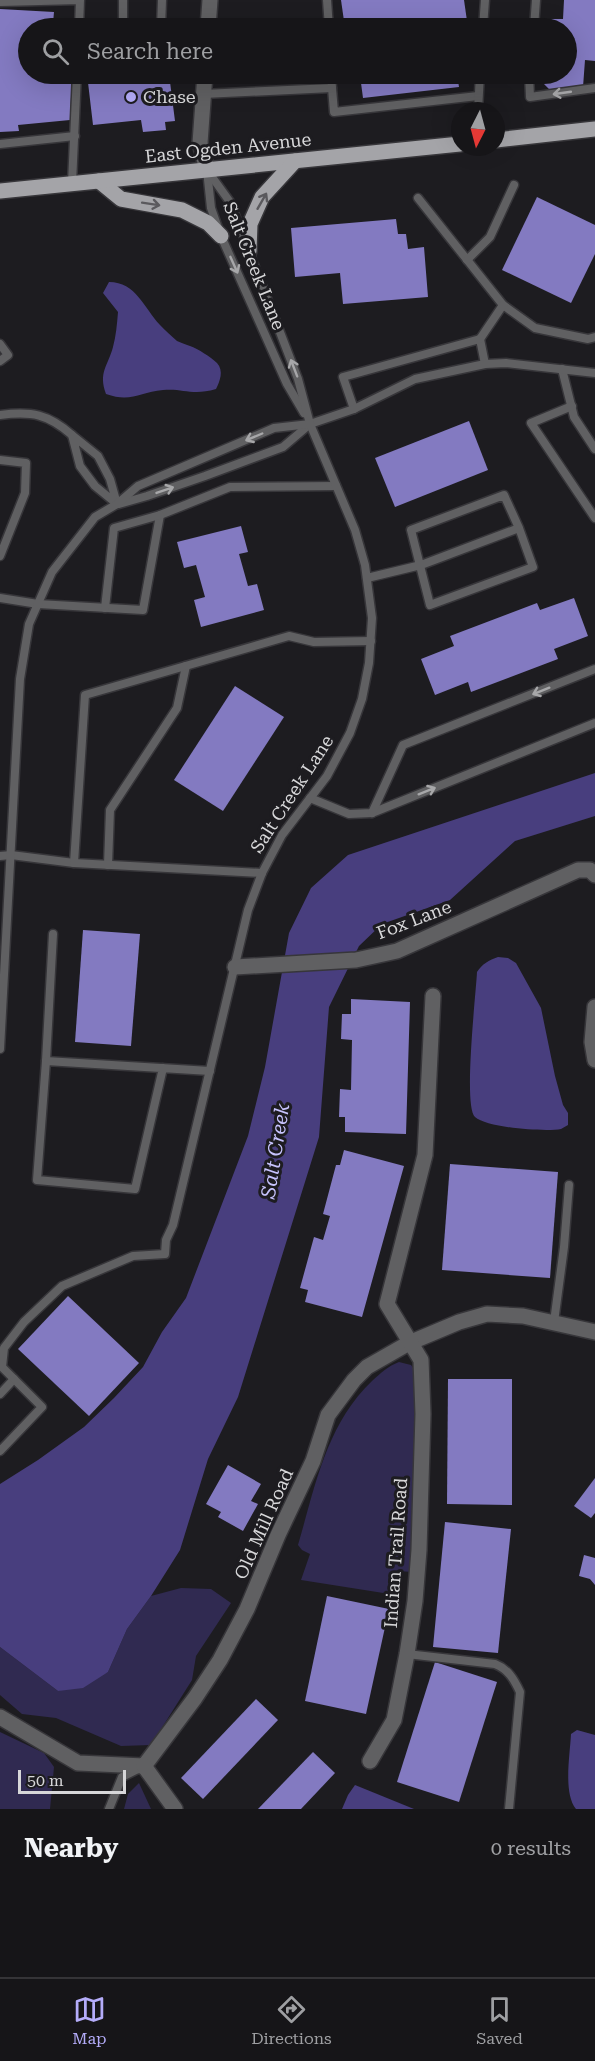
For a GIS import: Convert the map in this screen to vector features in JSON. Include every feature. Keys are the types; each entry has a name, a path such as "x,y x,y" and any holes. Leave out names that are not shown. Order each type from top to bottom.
{"main road":[{"path":"505,139 595,129"},
{"name":"East Ogden Avenue","path":"0,191 451,145"},
{"path":"249,251 250,224 262,198 295,161"},
{"path":"99,181 121,199 182,210 208,223 221,236"}],"street":[{"path":"208,18 210,0"},
{"path":"204,84 200,143 207,170"},
{"name":"Fox Lane","path":"235,967 356,960 407,947 578,870 590,870 595,875"},
{"name":"Indian Trail Road","path":"370,1761 394,1720 415,1601 419,1550 423,1414 421,1360 387,1304 425,1155 433,996"},
{"path":"595,1007 592,1042 595,1060"},
{"name":"Old Mill Road","path":"144,1766 195,1698 220,1660 247,1609 278,1535 313,1461 328,1415 347,1388 367,1367 409,1343 459,1322 488,1314 523,1316 595,1332"},
{"path":"0,1717 78,1763 144,1766 175,1809"}],"lane":[{"path":"0,2 80,0 79,18"},
{"path":"123,0 123,18"},
{"path":"161,18 162,0"},
{"path":"327,0 328,18"},
{"path":"484,18 485,0"},
{"path":"535,18 536,0"},
{"path":"72,183 77,84"},
{"path":"332,84 334,112 478,96"},
{"path":"478,102 479,84"},
{"path":"529,84 530,97 595,88"},
{"path":"203,94 332,88"},
{"path":"0,144 75,136"},
{"name":"Salt Creek Lane","path":"207,170 211,208 221,236 286,384 310,424"},
{"name":"Salt Creek Lane","path":"15,1379 2,1367 4,1348 24,1322 62,1286 133,1256 165,1254 166,1240 173,1225 248,910 262,873 282,835 327,776 350,733 362,699 369,663 371,610 367,578 355,530 310,424 298,379 230,201 207,170"},
{"path":"467,260 490,237 514,185"},
{"path":"418,198 503,305 535,328 588,339 595,337"},
{"path":"354,409 343,377 480,339 503,305"},
{"path":"480,339 485,364"},
{"path":"0,344 8,355 0,361"},
{"path":"0,1047 20,679 29,624 52,572 96,517 117,504 138,486 274,428 310,424 354,409 415,379 485,364 506,363 595,373"},
{"path":"562,369 574,417 595,449"},
{"path":"572,406 531,423 595,518"},
{"path":"0,416 16,413 40,415 58,423 98,456 110,479 117,504"},
{"path":"117,504 147,496 283,447 310,424"},
{"path":"72,435 80,466 96,486 117,504"},
{"path":"0,460 27,463 25,493 0,556"},
{"path":"105,608 114,528 160,515 230,487 336,486"},
{"path":"504,495 519,528 533,567 430,605 411,530 504,495"},
{"path":"0,598 38,604 143,610 160,515"},
{"path":"367,578 420,565 519,528"},
{"path":"74,863 85,695 289,636 314,642 371,640"},
{"path":"108,865 111,810 177,708 186,666"},
{"path":"372,813 403,746 595,669"},
{"path":"310,798 349,814 372,813 595,723"},
{"path":"0,856 11,855 74,863 262,873"},
{"path":"53,934 37,1180 135,1189 163,1068"},
{"path":"46,1061 210,1071"},
{"path":"554,1322 569,1185"},
{"path":"0,1394 15,1379 42,1407 0,1452"},
{"path":"407,1654 495,1664 504,1668 515,1681 520,1692 508,1809"},
{"path":"109,1809 122,1777 144,1766"}],"shaded area":[{"path":"399,1362 411,1365 418,1375 412,1572 399,1571 396,1595 301,1580 310,1554 298,1545 317,1479 333,1437 356,1398 372,1381"},
{"path":"181,1588 211,1589 231,1603 196,1656 192,1680 151,1745 121,1746 56,1718 22,1714 0,1695 0,1647 58,1691 108,1672 127,1629 151,1596"},
{"path":"0,1732 44,1753 54,1767 50,1809 0,1809"},
{"path":"139,1783 151,1809 124,1809 128,1794"}],"water":[{"path":"109,282 126,286 133,291 160,325 175,339 200,351 217,363 221,373 216,389 200,392 163,390 129,397 106,394 103,374 114,343 118,312 103,293"},
{"name":"Salt Creek","path":"595,773 595,816 515,841 450,900 382,924 359,946 329,1007 319,1137 238,1397 208,1459 180,1550 127,1629 108,1672 83,1688 58,1691 0,1647 0,1484 84,1427 114,1398 143,1367 162,1332 186,1298 248,1136 265,1067 289,933 311,888 348,855"},
{"path":"498,957 508,958 516,963 541,1008 555,1076 563,1105 568,1113 568,1125 561,1129 530,1129 491,1124 475,1117 472,1109 470,1072 477,972 486,963"},
{"path":"577,1730 595,1735 595,1809 576,1809 572,1802 568,1773 571,1734"},
{"path":"355,1785 414,1809 342,1809"}],"building":[{"path":"341,0 464,0 467,18 344,18"},
{"path":"564,0 595,0 595,61 585,60 583,87 551,91 544,84 577,84 577,18 563,18"},
{"path":"0,9 54,12 53,18 18,18 18,84 72,84 70,120 18,125 19,131 0,132"},
{"name":"Chase","path":"88,84 170,84 175,121 165,122 166,130 143,132 141,120 93,125"},
{"path":"361,84 459,84 459,87 363,98"},
{"path":"537,197 595,225 595,254 571,303 502,270"},
{"path":"396,219 398,234 406,234 408,249 424,247 428,297 343,304 340,273 295,277 291,228"},
{"path":"469,421 488,470 395,507 375,458"},
{"path":"241,526 248,552 239,554 248,586 257,584 264,610 201,627 194,600 205,597 196,565 184,568 177,542"},
{"path":"574,598 588,636 554,649 558,659 471,692 468,682 435,695 421,659 454,646 450,636 537,603 540,610"},
{"path":"235,686 284,717 223,811 174,780"},
{"path":"83,930 140,934 131,1046 75,1042"},
{"path":"351,999 410,1002 406,1134 345,1132 345,1117 339,1117 340,1089 351,1090 352,1040 341,1039 342,1014 351,1014"},
{"path":"344,1150 404,1166 362,1317 305,1302 308,1290 300,1288 314,1237 323,1240 330,1216 323,1214 336,1165 340,1165"},
{"path":"450,1164 558,1172 550,1278 442,1270"},
{"path":"68,1296 139,1363 89,1416 18,1349"},
{"path":"448,1379 512,1379 512,1505 447,1504"},
{"path":"228,1465 261,1484 251,1501 258,1504 243,1531 218,1517 221,1512 206,1504"},
{"path":"595,1478 595,1513 591,1518 574,1506"},
{"path":"445,1522 511,1529 498,1653 433,1647"},
{"path":"584,1555 595,1558 595,1585 590,1579 579,1576"},
{"path":"327,1596 389,1609 366,1714 305,1701"},
{"path":"435,1662 497,1682 459,1802 397,1782"},
{"path":"256,1699 278,1720 203,1799 181,1778"},
{"path":"313,1752 335,1773 301,1809 258,1809"}],"place":[{"name":"Chase","path":"131,97"}]}
